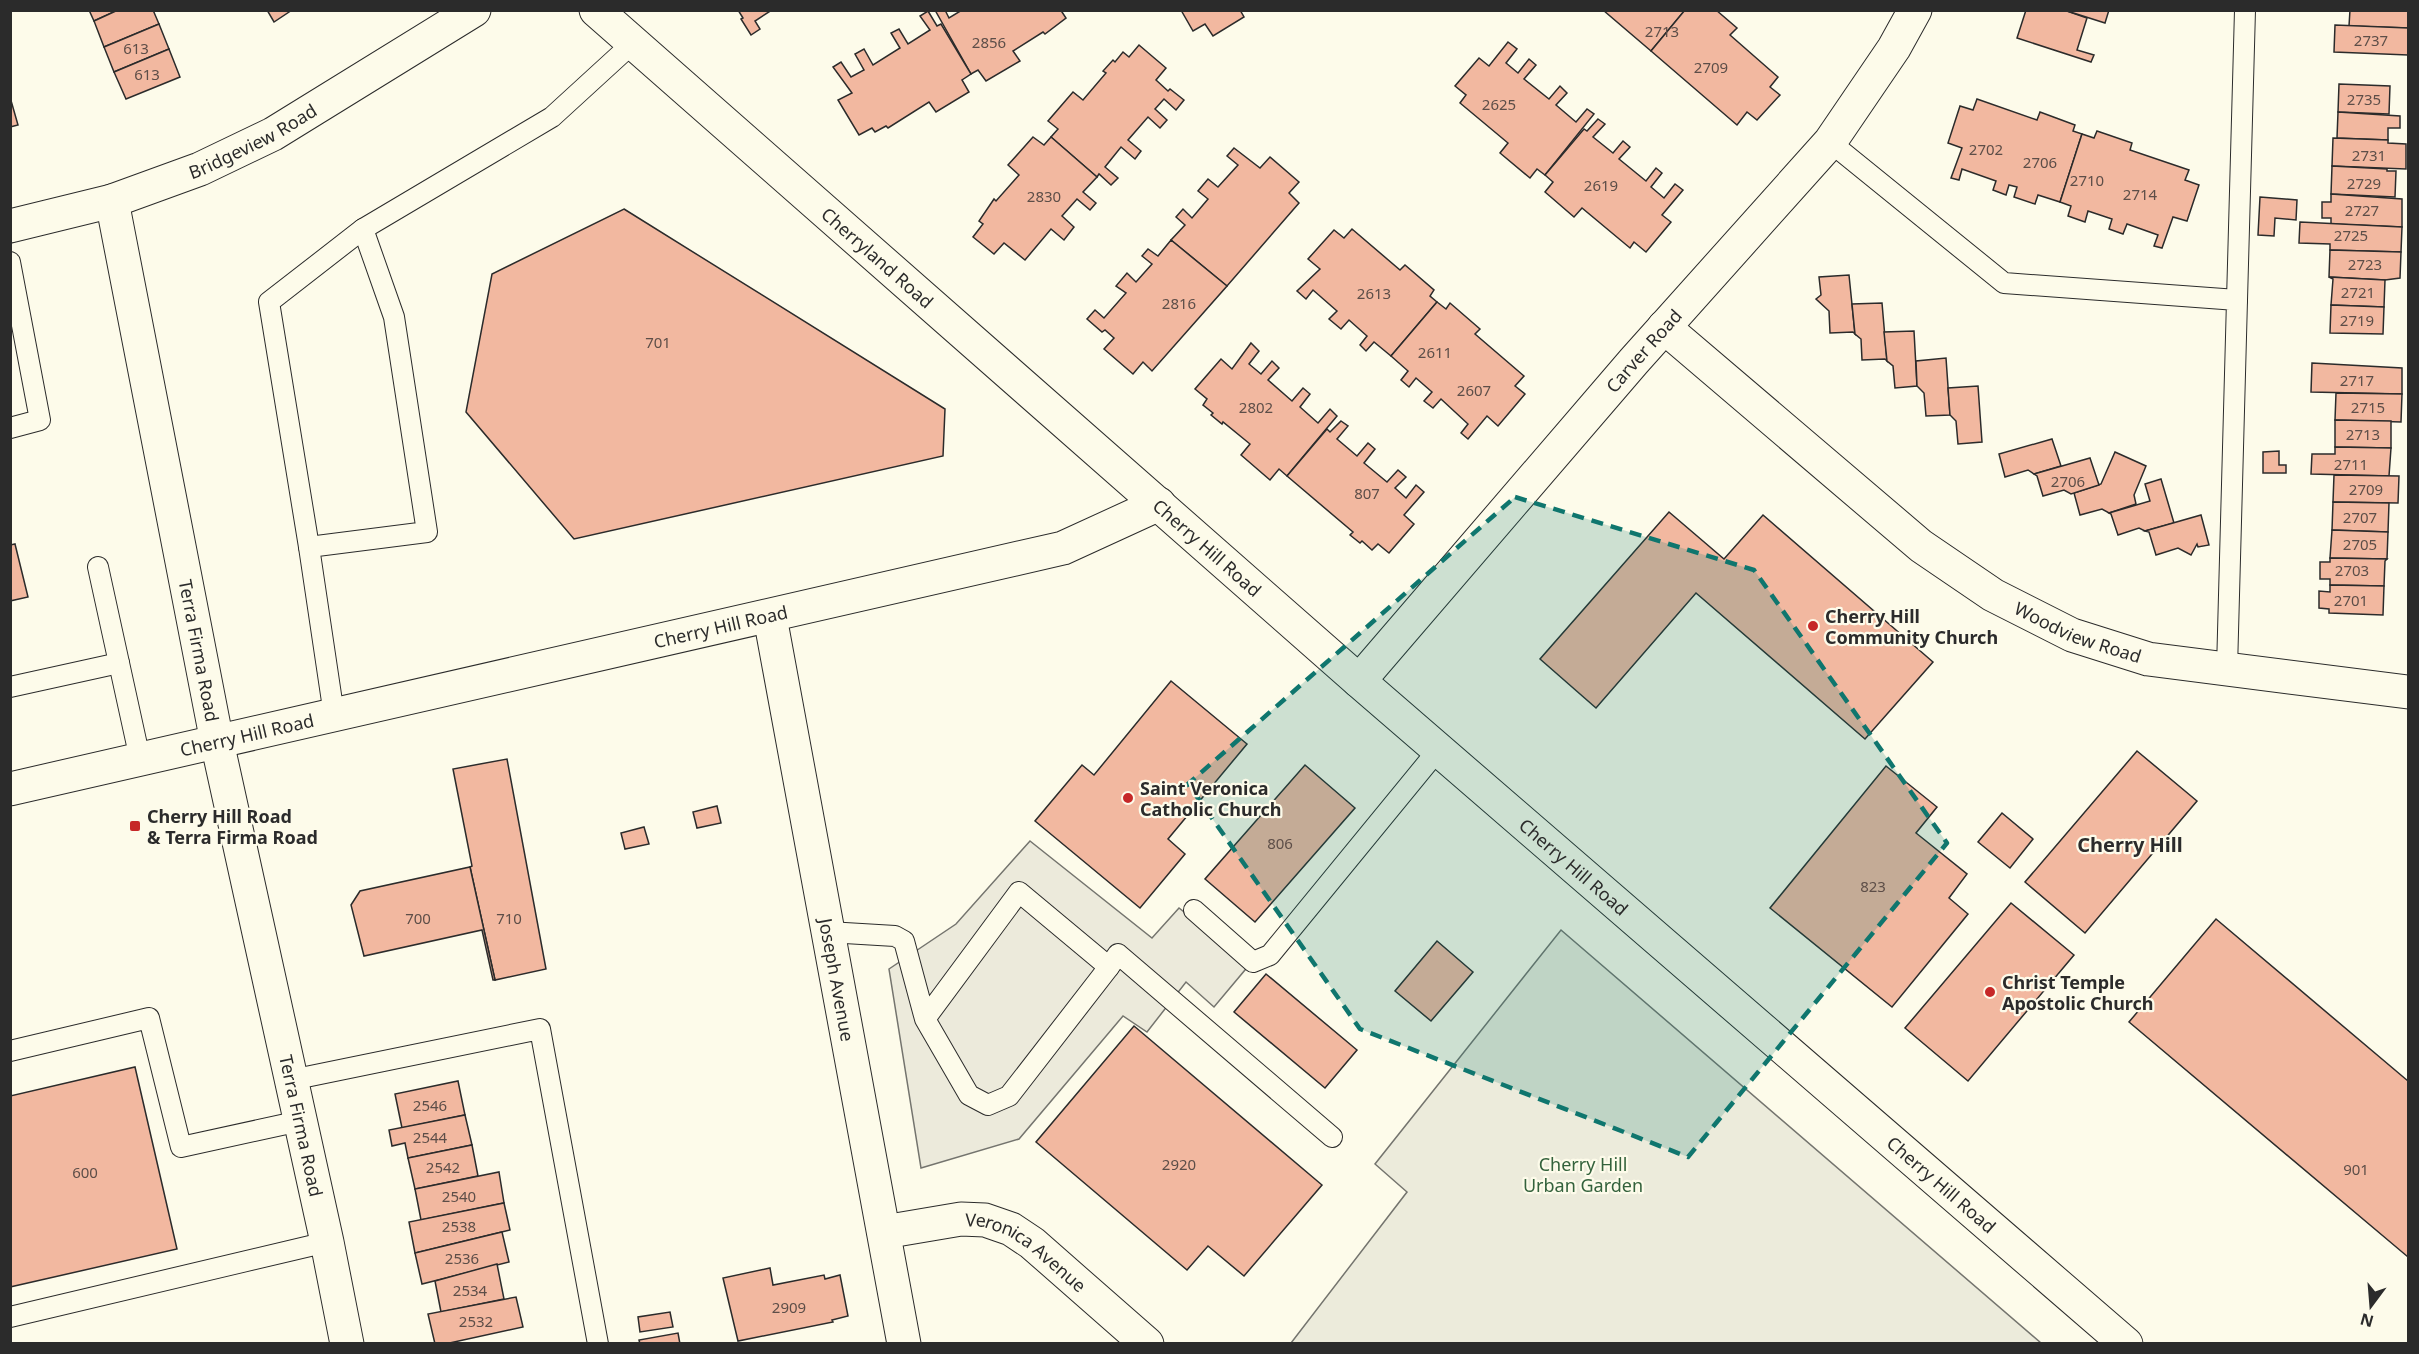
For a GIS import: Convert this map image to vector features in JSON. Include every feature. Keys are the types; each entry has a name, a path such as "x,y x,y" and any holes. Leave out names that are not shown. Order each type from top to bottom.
{"street":[{"name":"Bridgeview Road","path":"10,226 112,201 200,169 273,134 474,10"},
{"name":"Cherryland Road","path":"597,10 1160,504"},
{"name":"Carver Road","path":"1359,681 1664,327 1830,142 1894,48 1914,10"},
{"name":"Terra Firma Road","path":"112,201 217,742 327,1242 347,1344"},
{"name":"Woodview Road","path":"1664,327 1921,546 1993,595 2072,635 2148,659 2409,692"},
{"name":"Cherry Hill Road","path":"10,789 1063,549 1160,504 1438,750 2126,1344"},
{"name":"Joseph Avenue","path":"770,617 904,1344"},
{"name":"Veronica Avenue","path":"884,1232 961,1219 985,1220 1011,1229 1032,1244 1147,1344"}],"lane":[{"path":"2227,669 2245,10"},
{"path":"334,715 268,302 363,230 552,117 634,42"},
{"path":"1830,142 2004,284 2237,300"},
{"path":"309,548 427,532 394,317 363,230"},
{"path":"10,262 40,420 10,429"},
{"path":"98,567 140,759"},
{"path":"10,687 119,663"},
{"path":"1194,910 1253,962 1270,955 1438,750"},
{"path":"925,1018 1019,892 1109,967"},
{"path":"828,932 895,936 904,941 925,1018 969,1095 988,1105 1009,1096 1118,954 1332,1137"},
{"path":"10,1050 149,1018 181,1147 300,1121"},
{"path":"291,1080 540,1029 598,1344"},
{"path":"10,1317 327,1242"}],"highlighted area":[{"path":"1515,497 1754,570 1947,843 1688,1157 1360,1029 1188,784"}],"green space":[{"name":"Cherry Hill Urban Garden","path":"1561,930 2041,1343 1291,1343 1407,1192 1375,1164"}],"shaded area":[{"path":"1030,841 1152,938 1179,908 1250,964 1214,1007 1186,982 1147,1032 1123,1016 1019,1139 921,1168 889,969 956,924"}],"building":[{"path":"89,10 118,10 94,21"},
{"path":"118,10 153,10 159,24 104,47 94,21"},
{"path":"267,10 292,10 274,22"},
{"path":"738,10 772,10 755,21 760,29 751,35"},
{"path":"935,10 945,10 949,18 962,10 1064,10 1062,12 1066,18 1045,34 1043,32 1013,51 1020,61 986,81 978,70 971,74"},
{"path":"1181,10 1240,10 1244,17 1213,36 1205,24 1193,31"},
{"path":"1603,10 1685,10 1651,51"},
{"path":"1685,10 1716,10 1737,28 1730,35 1778,77 1770,87 1780,95 1757,120 1747,112 1737,125 1651,51"},
{"path":"2026,10 2064,10 2087,18 2077,50 2094,55 2091,62 2017,38"},
{"path":"2064,10 2109,10 2105,23"},
{"path":"2350,10 2408,10 2408,28 2349,26"},
{"path":"928,11 937,26 941,24 971,74 962,80 969,92 936,112 929,102 888,128 886,126 875,132 872,128 859,135 838,100 852,93 833,67 841,62 851,77 864,70 855,54 864,49 873,65 900,48 891,33 899,29 908,44 930,30 920,16"},
{"path":"159,24 169,49 114,72 104,47"},
{"path":"2335,25 2408,28 2408,55 2334,52"},
{"path":"1508,42 1517,49 1506,63 1518,73 1529,59 1536,65 1524,79 1549,99 1560,86 1567,93 1556,105 1576,122 1587,109 1594,114 1545,175 1537,169 1530,178 1500,153 1508,143 1460,103 1466,95 1455,86 1479,58 1489,66"},
{"path":"1139,45 1166,68 1156,80 1168,91 1170,89 1184,100 1176,110 1164,99 1155,109 1167,120 1160,128 1148,117 1128,140 1141,151 1135,159 1121,147 1105,167 1118,178 1111,185 1099,174 1097,177 1051,137 1058,129 1048,121 1073,92 1083,100 1106,73 1103,71 1113,60 1115,62 1123,52 1129,57"},
{"path":"169,49 180,77 126,99 114,72"},
{"path":"2339,84 2390,86 2389,114 2338,112"},
{"path":"10,97 18,125 10,127"},
{"path":"1977,99 2037,120 2040,112 2075,125 2073,131 2082,134 2060,202 2038,195 2035,204 2014,197 2017,187 2009,185 2006,195 1993,190 1996,181 1962,169 1959,180 1951,178 1962,148 1948,143 1960,106 1973,110"},
{"path":"2338,112 2400,116 2400,128 2388,128 2388,140 2337,138"},
{"path":"1598,119 1605,124 1593,137 1613,153 1623,141 1630,147 1619,159 1646,181 1656,168 1662,173 1651,187 1664,198 1675,184 1683,190 1662,215 1671,222 1646,252 1634,242 1630,248 1582,208 1574,217 1545,192 1553,182 1545,175 1584,129 1587,131"},
{"path":"2097,131 2132,143 2130,150 2189,170 2185,180 2199,185 2187,221 2173,217 2162,248 2154,246 2158,235 2127,224 2123,234 2109,229 2112,219 2088,211 2085,222 2068,216 2071,206 2060,202 2082,134 2094,138"},
{"path":"1033,137 1044,145 1051,137 1097,177 1083,192 1096,203 1090,210 1077,199 1062,216 1074,227 1064,240 1051,229 1025,260 1004,243 994,254 973,237 983,224 979,221 994,199 996,201 1019,175 1008,165"},
{"path":"2333,138 2388,140 2388,143 2406,144 2406,169 2332,166"},
{"path":"1234,148 1260,168 1270,157 1299,182 1289,193 1299,203 1227,286 1171,240 1185,225 1176,217 1183,209 1192,218 1208,199 1198,191 1208,179 1218,187 1238,165 1227,156"},
{"path":"2332,166 2396,171 2395,197 2331,194"},
{"path":"2331,194 2402,199 2402,227 2331,224 2331,218 2322,218 2322,202 2331,202"},
{"path":"2260,197 2297,200 2296,220 2275,218 2274,236 2258,235"},
{"path":"624,209 945,409 943,456 574,539 466,412 492,274"},
{"path":"2300,222 2402,227 2401,252 2330,250 2330,244 2299,243"},
{"path":"1352,229 1400,270 1405,265 1434,290 1430,296 1437,302 1391,356 1374,342 1366,351 1360,345 1367,336 1349,320 1341,329 1329,319 1337,311 1313,290 1306,299 1297,291 1320,269 1308,259 1334,230 1344,238"},
{"path":"1171,240 1227,286 1152,371 1143,362 1133,374 1104,349 1114,338 1105,330 1102,332 1087,319 1095,310 1104,318 1126,293 1116,286 1127,273 1136,282 1152,264 1142,256 1148,249 1158,256"},
{"path":"2330,250 2401,252 2400,278 2385,280 2329,277"},
{"path":"1849,275 1855,334 1853,332 1830,333 1829,311 1816,299 1821,295 1819,277"},
{"path":"2329,277 2385,280 2384,307 2331,305 2333,279"},
{"path":"1437,302 1446,309 1450,303 1480,329 1475,334 1524,376 1515,386 1525,394 1498,426 1487,416 1468,439 1461,433 1468,424 1441,399 1433,408 1424,401 1432,392 1416,378 1409,387 1401,380 1408,371 1391,356"},
{"path":"1882,303 1887,361 1885,359 1862,360 1861,339 1855,334 1852,304"},
{"path":"2331,305 2384,307 2383,334 2330,333"},
{"path":"1914,331 1917,386 1895,388 1893,366 1887,361 1884,332"},
{"path":"1251,343 1259,351 1249,364 1261,374 1272,361 1279,368 1268,380 1292,401 1303,388 1310,394 1300,407 1318,423 1330,409 1337,416 1287,476 1279,469 1270,480 1241,455 1250,444 1211,415 1213,413 1203,405 1207,399 1195,389 1221,359 1232,369"},
{"path":"1946,358 1950,415 1926,416 1924,393 1917,386 1916,361"},
{"path":"2312,363 2402,368 2402,394 2311,392"},
{"path":"1978,386 1982,442 1958,444 1956,421 1950,415 1948,388"},
{"path":"2336,393 2402,394 2401,422 2335,420"},
{"path":"2335,420 2391,421 2391,448 2335,447"},
{"path":"1341,421 1348,426 1337,439 1357,456 1368,443 1375,449 1364,463 1387,482 1398,470 1406,477 1395,488 1406,498 1416,485 1424,492 1404,515 1414,524 1389,553 1378,544 1372,550 1362,541 1360,543 1350,535 1353,532 1287,476 1327,429 1330,432"},
{"path":"2052,439 2061,466 2034,474 2028,470 2005,477 1999,454"},
{"path":"2335,447 2391,448 2389,476 2311,474 2312,454 2335,454"},
{"path":"2279,451 2279,465 2286,465 2286,473 2263,473 2263,452"},
{"path":"2115,452 2146,466 2134,495 2136,504 2109,513 2102,509 2080,515 2074,493 2101,484"},
{"path":"2090,458 2099,485 2071,494 2064,490 2043,496 2037,476 2034,474"},
{"path":"2334,475 2399,476 2398,503 2333,502"},
{"path":"2161,479 2174,523 2145,531 2139,528 2118,535 2109,513 2150,501 2145,484"},
{"path":"2333,502 2389,503 2388,532 2332,530"},
{"name":"Cherry Hill Community Church","path":"1669,512 1724,559 1763,515 1933,662 1865,739 1696,593 1596,708 1540,659"},
{"path":"2201,515 2209,545 2198,547 2197,544 2191,555 2178,548 2156,555 2149,532 2145,531"},
{"path":"2332,530 2388,532 2387,559 2330,558"},
{"path":"15,544 28,597 10,601 10,545"},
{"path":"2330,558 2387,559 2384,586 2330,585 2330,579 2320,579 2320,562 2330,562"},
{"path":"2330,585 2384,586 2383,615 2329,613 2329,609 2319,608 2319,591 2330,592"},
{"name":"Saint Veronica Catholic Church","path":"1171,681 1247,744 1168,839 1185,854 1140,908 1035,821 1082,765 1094,775"},
{"path":"2137,751 2197,801 2085,933 2025,882"},
{"path":"507,759 546,969 495,980 470,867 472,866 453,769"},
{"path":"1305,765 1355,808 1255,922 1205,879"},
{"path":"1886,766 1937,807 1916,833 1967,874 1949,898 1968,914 1892,1007 1770,908"},
{"path":"717,806 721,823 697,828 693,812"},
{"path":"2002,813 2033,839 2010,868 1978,842"},
{"path":"644,827 649,844 625,849 621,833"},
{"path":"470,867 495,980 493,980 482,930 364,956 351,905 360,891"},
{"name":"Christ Temple Apostolic Church","path":"2011,903 2074,955 1968,1081 1905,1028"},
{"path":"2216,919 2408,1081 2408,1257 2129,1022"},
{"path":"1437,941 1473,972 1431,1021 1395,991"},
{"path":"1266,974 1357,1050 1325,1088 1234,1012"},
{"path":"1134,1026 1322,1185 1244,1276 1208,1246 1187,1270 1036,1142"},
{"path":"135,1067 177,1249 10,1287 10,1096"},
{"path":"458,1081 465,1115 402,1128 395,1094"},
{"path":"465,1115 472,1145 408,1158 405,1143 392,1146 389,1130"},
{"path":"472,1145 478,1176 415,1189 408,1158"},
{"path":"499,1172 504,1203 421,1220 415,1189"},
{"path":"504,1203 510,1230 415,1253 409,1222"},
{"path":"502,1232 509,1262 422,1284 415,1253"},
{"path":"497,1264 504,1299 441,1312 435,1281"},
{"path":"770,1268 773,1285 824,1275 825,1279 840,1275 848,1316 832,1320 833,1322 738,1341 723,1278"},
{"path":"516,1297 523,1327 445,1344 435,1344 428,1314"},
{"path":"670,1312 673,1327 640,1332 638,1317"},
{"path":"678,1333 680,1344 640,1344 639,1340"}],"place":[{"name":"Cherry Hill Community Church","path":"1813,626"},
{"name":"Saint Veronica Catholic Church","path":"1128,798"},
{"name":"Cherry Hill Road & Terra Firma Road","path":"135,826"},
{"name":"Christ Temple Apostolic Church","path":"1990,992"}],"district":[{"name":"Cherry Hill","path":"2130,844"}]}
